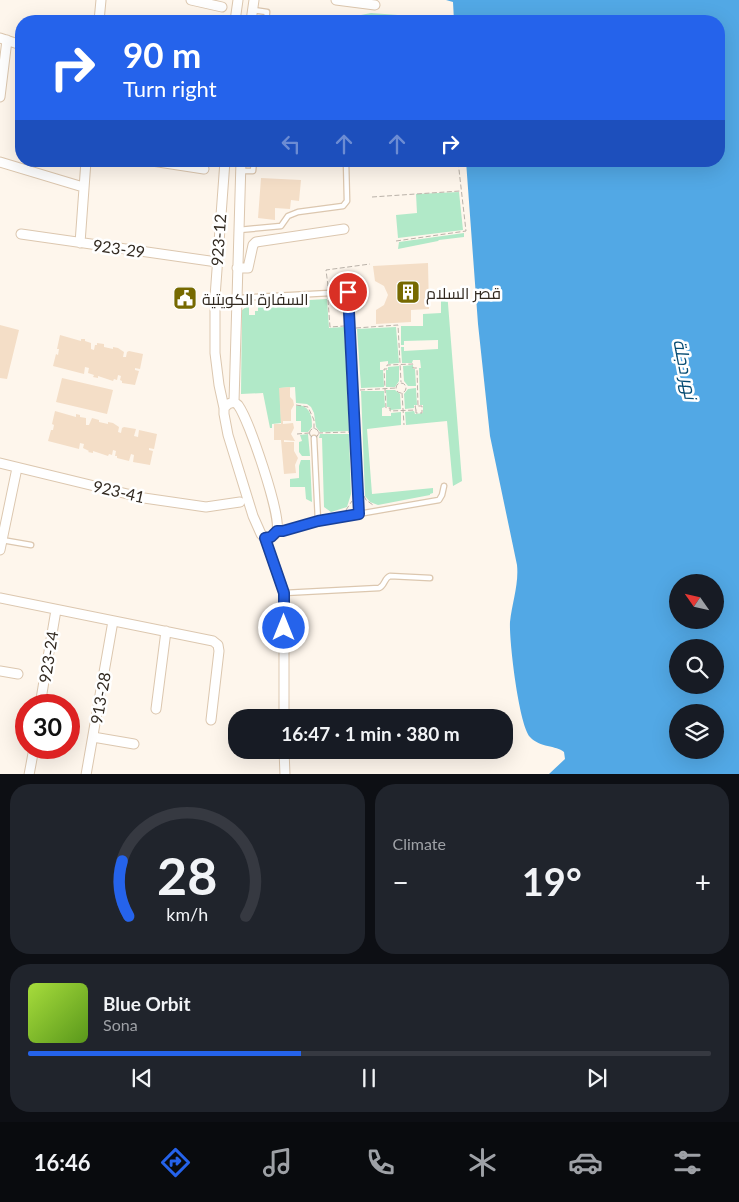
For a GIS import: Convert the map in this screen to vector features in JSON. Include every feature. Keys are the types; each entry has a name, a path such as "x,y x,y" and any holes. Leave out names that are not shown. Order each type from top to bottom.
{"street":[{"path":"100,15 101,0"},
{"path":"190,0 222,7"},
{"path":"236,15 238,0"},
{"path":"336,0 375,5"},
{"path":"0,97 3,39 15,43"},
{"path":"0,162 15,167"},
{"path":"17,167 83,187"},
{"path":"80,243 85,167"},
{"path":"191,167 204,169"},
{"name":"923-12","path":"224,167 217,262 215,353 228,435 253,516 261,534 265,538 284,593 284,709"},
{"name":"923-12","path":"234,402 240,167"},
{"path":"237,268 248,268 253,245 256,242 344,229"},
{"name":"923-29","path":"21,234 217,262"},
{"path":"224,408 234,402 241,408 270,489 277,531 271,537 265,538"},
{"name":"923-41","path":"0,464 144,498 206,507 240,502"},
{"path":"1,544 17,468"},
{"path":"0,598 213,641 218,645 219,651 211,720"},
{"name":"923-24","path":"42,694 56,610"},
{"name":"913-28","path":"86,774 113,621"},
{"path":"156,709 166,631"},
{"path":"0,671 18,674"},
{"path":"93,737 134,744"},
{"path":"29,774 32,759"},
{"path":"285,759 286,774"}],"lane":[{"path":"253,5 267,12 267,15"},
{"path":"243,167 253,171 253,167"},
{"path":"238,230 281,226 288,216 298,212 343,206 347,201 346,167"},
{"path":"236,298 348,292 359,514"},
{"path":"314,438 318,521"},
{"path":"277,531 318,521 439,500 444,486"},
{"path":"1,544 31,545"},
{"path":"284,593 378,588 390,576 430,578"}],"path":[{"path":"396,241 466,231 459,167"},
{"path":"372,197 461,191"},
{"path":"328,288 326,270 370,264"},
{"path":"328,298 330,327 345,326"},
{"path":"355,328 398,325 401,382 396,388"},
{"path":"416,410 415,406 418,406 417,368 413,368 413,364 387,366 387,369 384,369 386,408 390,408 390,411 416,410 416,413 422,413 422,406 418,406"},
{"path":"401,382 407,387 402,393 404,425"},
{"path":"358,390 396,388 402,393"},
{"path":"296,405 300,404 308,407 314,420 314,429"},
{"path":"319,433 350,432"},
{"path":"297,434 310,433"},
{"path":"345,511 352,502 354,493"},
{"path":"364,493 366,500 373,505 379,506"}],"green space":[{"path":"371,13 398,15 361,15"},
{"path":"459,192 463,230 398,238 396,215 417,213 416,194"},
{"path":"464,233 464,237 439,240 398,249 399,242"},
{"path":"447,291 462,481 453,486 447,421 406,425 405,412 423,413 423,405 420,405 419,368 421,368 420,360 413,360 412,363 402,363 401,347 404,347 404,351 438,349 438,340 404,341 404,345 401,345 401,326 423,326 423,314 441,313 441,292"},
{"path":"327,299 329,328 344,327 349,431 320,432 316,427 311,407 307,404 296,403 295,387 280,388 281,423 272,424 272,428 270,428 263,393 241,394 242,310 249,305 249,315 255,315 255,311 258,311 258,303"},
{"path":"396,327 399,363 388,364 388,361 380,362 380,370 383,370 384,387 361,388 357,329"},
{"path":"413,365 416,386 408,386 404,381 403,366"},
{"path":"399,366 399,381 395,387 386,387 386,370 388,370 388,367"},
{"path":"416,388 417,405 414,405 414,408 405,409 404,394 408,389"},
{"path":"386,390 395,390 400,394 401,409 390,410 390,407 387,407"},
{"path":"361,391 384,391 385,407 382,408 382,416 391,416 391,413 401,412 401,425 367,429 372,494 433,488 433,493 378,505 370,502 365,496"},
{"path":"300,405 307,408 311,416 312,427 308,432 301,432 301,421 296,421 296,406"},
{"path":"308,434 310,456 302,456 299,452 299,442 302,441 300,435"},
{"path":"320,434 349,434 351,494 347,507 331,512 324,507 322,438 319,438"},
{"path":"301,460 310,460 312,502 306,499 305,487 290,487 290,479 299,478"}],"water":[{"name":"نهر دجلة","path":"446,0 739,0 739,774 549,774 565,759 564,752 538,743 530,737 522,717 513,664 510,622 517,579 517,565 490,436 478,324 466,167 725,167 725,15 454,15 453,2"}],"building":[{"path":"261,178 301,180 299,201 291,200 290,209 275,208 275,220 258,218"},
{"name":"قصر السلام","path":"428,263 429,309 411,310 411,322 376,324 376,310 384,305 388,295 384,286 375,281 373,266"},
{"path":"0,325 19,330 7,379 0,378"},
{"path":"60,335 81,341 81,339 85,339 85,341 91,343 91,349 94,350 97,343 104,344 104,347 118,348 124,352 123,357 126,357 129,351 143,354 140,369 135,368 135,370 139,371 135,385 122,383 120,380 121,376 118,375 117,380 114,379 113,381 98,376 98,378 93,377 94,375 88,373 89,368 85,367 84,374 53,366 56,354 58,355 59,349 57,349"},
{"path":"62,378 113,390 107,414 56,402"},
{"path":"290,387 290,397 294,405 291,410 291,421 283,421 283,424 293,423 294,428 291,434 295,441 284,440 284,442 294,442 294,451 298,458 295,465 296,473 284,474 281,440 274,440 274,424 281,424 279,388"},
{"path":"55,411 76,417 76,414 80,415 80,417 86,418 86,425 89,425 92,418 99,420 99,422 113,423 119,427 118,432 121,433 124,427 136,429 134,436 138,437 139,430 157,434 154,449 149,448 149,450 153,451 150,465 133,462 134,455 131,454 129,461 117,458 115,456 116,451 113,450 112,455 109,454 108,456 93,451 93,453 88,452 83,448 84,444 80,443 79,449 48,441 51,430 53,430 54,425 52,424"}],"place":[{"name":"قصر السلام","path":"408,292"},
{"name":"السفارة الكويتية","path":"185,298"}],"route":[{"path":"284,628 284,593 265,538 271,537 277,531 359,514 348,292"}]}
